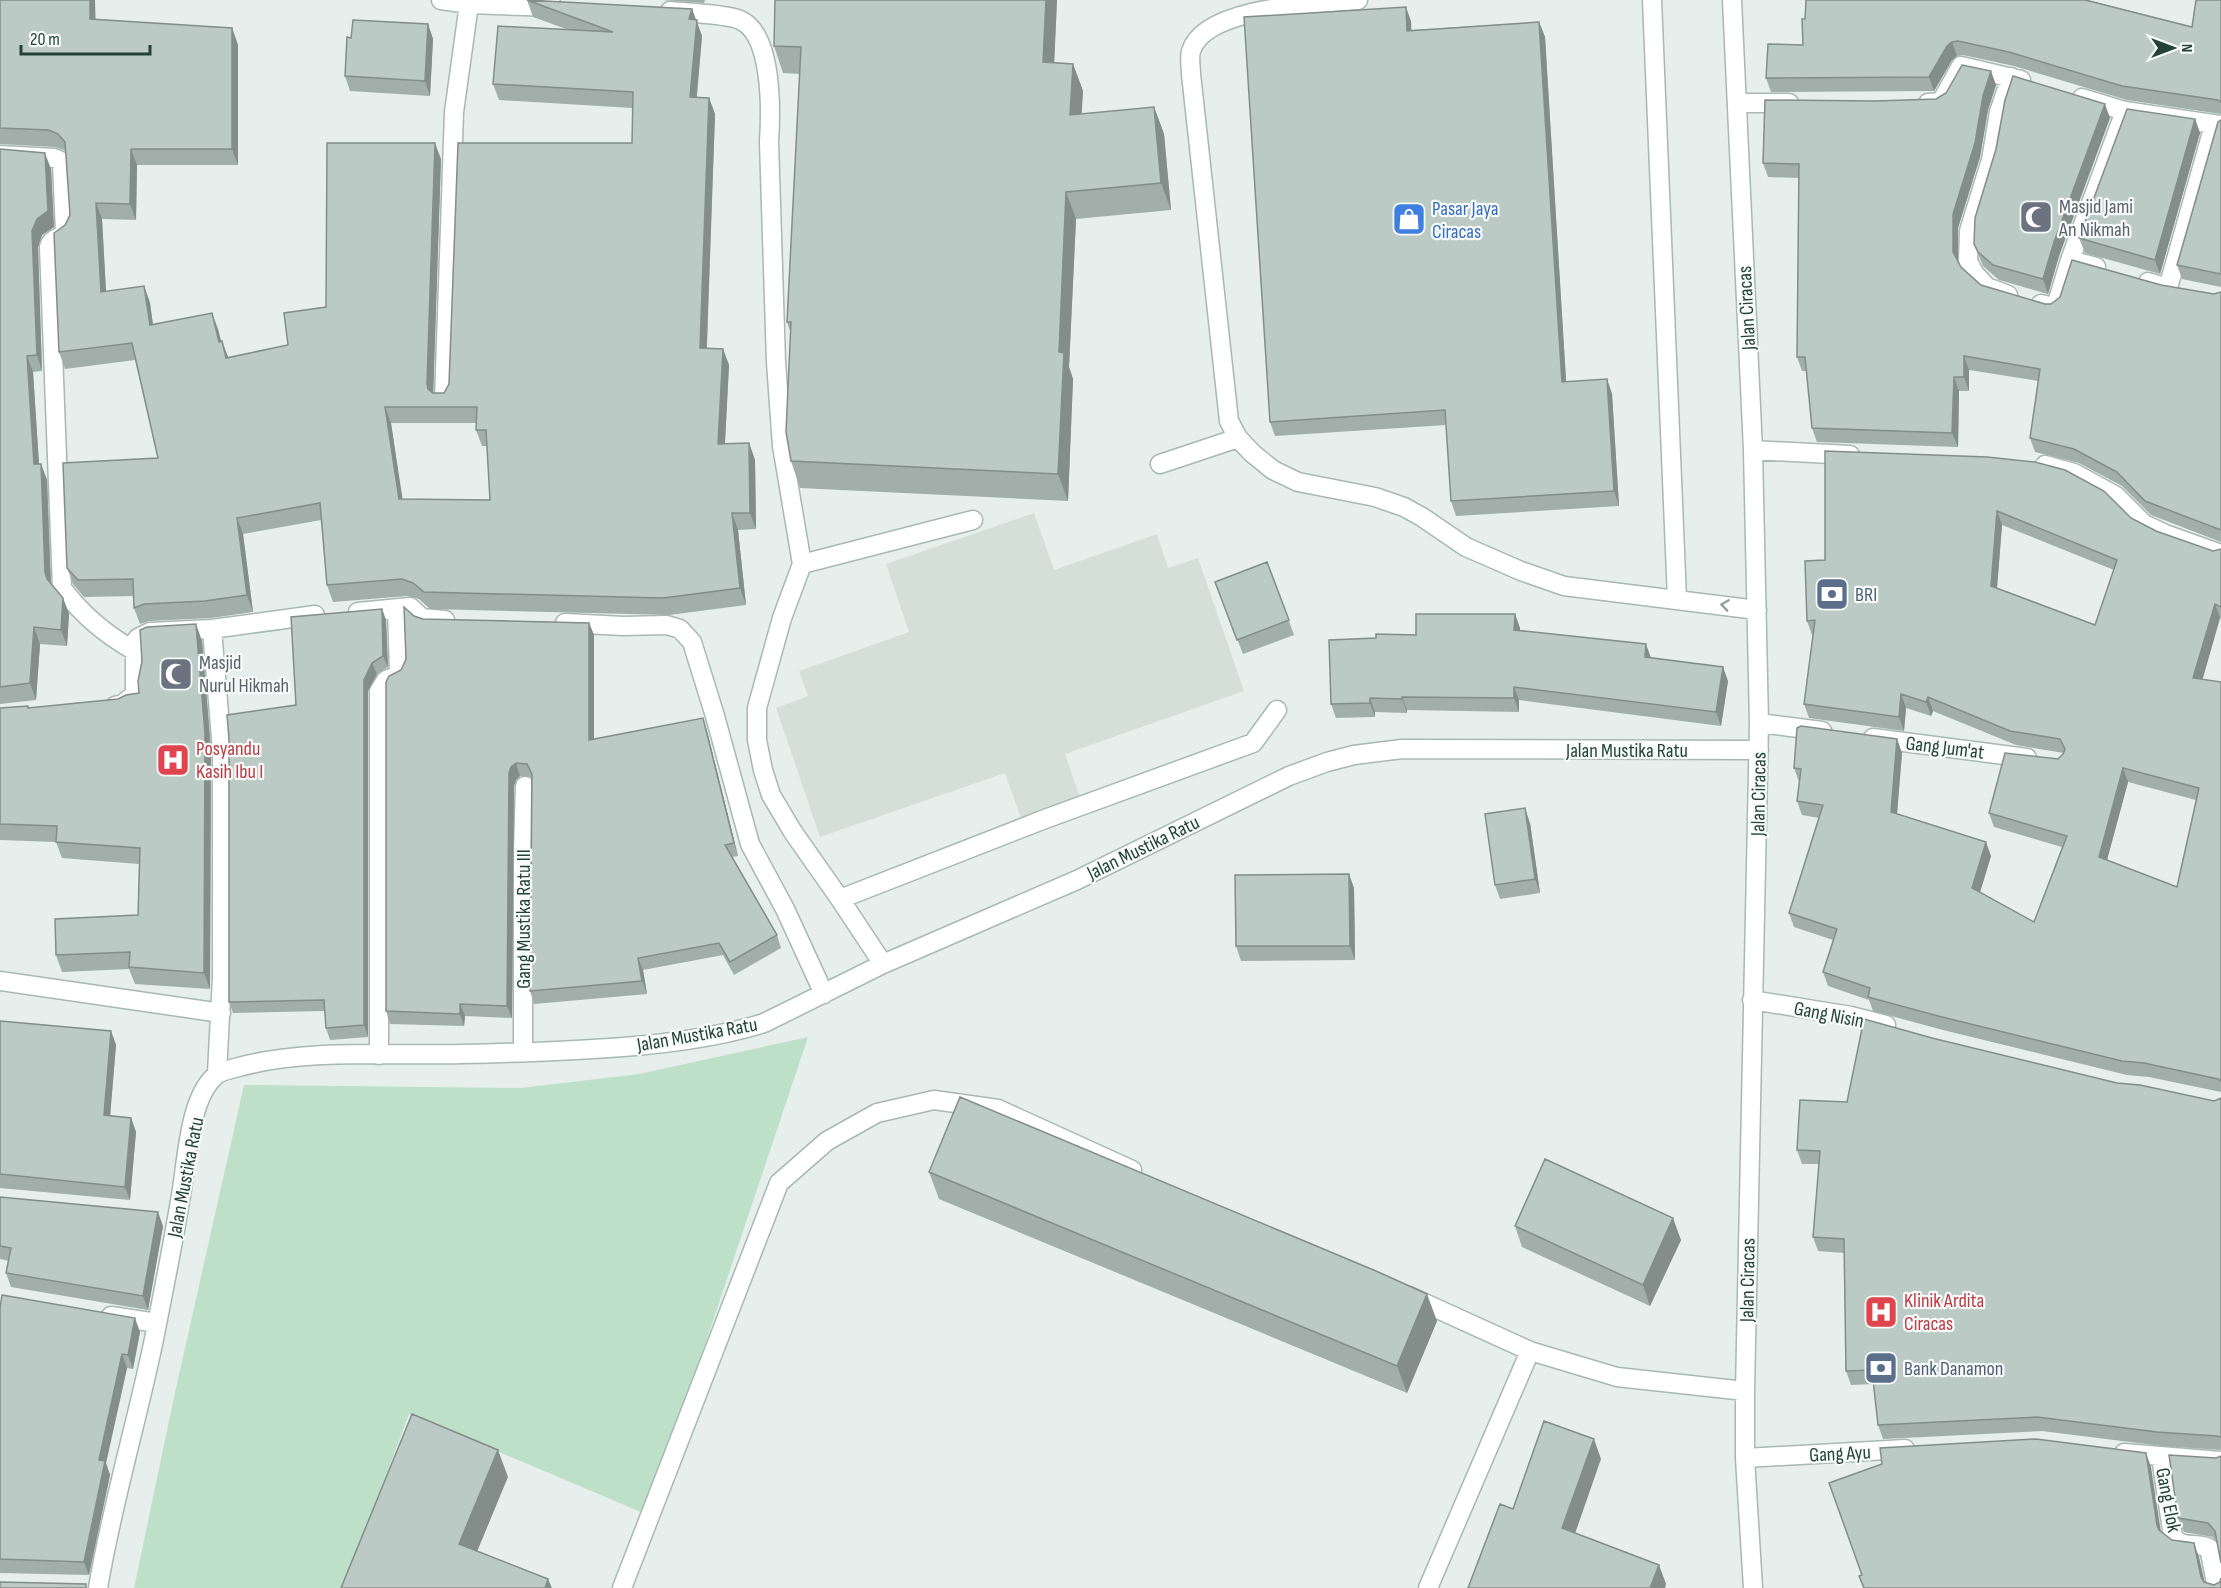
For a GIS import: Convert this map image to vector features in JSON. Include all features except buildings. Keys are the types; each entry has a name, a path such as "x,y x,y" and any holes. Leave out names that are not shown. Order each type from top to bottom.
{"street":[{"path":"441,0 469,4 576,8"},
{"path":"1358,0 1243,15 1221,22 1203,34 1191,51 1191,74 1229,421 1238,438 1273,470 1298,482 1375,497 1404,507 1466,547 1521,571 1564,586 1757,610"},
{"path":"1652,0 1677,599"},
{"name":"Jalan Ciracas","path":"1732,0 1753,450 1759,723 1745,1391 1745,1458 1753,1588"},
{"path":"444,400 454,112 469,4"},
{"path":"647,10 741,20 752,30 766,62 771,116 769,142 776,372 782,446 802,564 782,618 757,708 757,741 771,795 793,832 883,964"},
{"path":"1905,103 1941,102 1961,66 2034,84"},
{"path":"2011,77 1999,112 1991,160 1969,231 1968,261 1974,273 1993,290 2053,307 2057,303 2070,260 2125,111"},
{"path":"2068,94 2125,111 2217,125 2168,288"},
{"path":"1737,103 1804,103"},
{"path":"0,155 54,158 62,164 65,232 54,239 49,247 62,588 91,621 111,637 135,651"},
{"path":"2070,260 2114,272"},
{"path":"2136,278 2187,291"},
{"path":"1160,464 1238,438"},
{"path":"1753,450 1867,456"},
{"path":"2032,463 2074,473 2116,496 2144,524 2221,554"},
{"path":"802,564 973,520"},
{"path":"92,707 123,704 132,699 137,686 135,642 150,632 212,629 335,613 410,607 420,617 428,620 463,620"},
{"path":"379,1055 379,691 382,684 396,676 399,671 397,609"},
{"path":"545,622 623,626 667,625 680,629 692,642 750,844 785,909 824,994"},
{"path":"212,629 222,750 221,1014 217,1073"},
{"path":"840,899 1045,819 1253,743 1277,710"},
{"name":"Gang Jum'at","path":"1759,723 2048,760"},
{"name":"Jalan Mustika Ratu","path":"98,1587 105,1543 157,1323 192,1127 207,1084 217,1073 260,1061 308,1056 523,1052 635,1046 744,1029 764,1023 883,964 1077,880 1289,776 1354,755 1402,749 1759,750"},
{"name":"Gang Mustika Ratu III","path":"523,1052 525,786"},
{"path":"0,981 221,1014"},
{"name":"Gang Nisin","path":"1752,1000 1851,1016 1907,1032"},
{"path":"622,1588 778,1183 827,1141 877,1113 934,1100 998,1109 1150,1178"},
{"path":"155,1214 177,1216"},
{"path":"1389,1287 1530,1351 1617,1377 1745,1391"},
{"path":"90,1312 157,1323"},
{"path":"1428,1588 1530,1351"},
{"name":"Gang Ayu","path":"1745,1458 1922,1448"},
{"path":"2106,1450 2221,1461"},
{"name":"Gang Elok","path":"2161,1457 2173,1537 2177,1542 2183,1544 2209,1548 2217,1588"},
{"path":"76,1586 98,1587"}],"shaded area":[{"path":"1034,513 1054,570 1157,534 1168,568 1198,558 1244,691 1065,754 1082,803 1023,824 1005,773 820,837 776,708 808,696 799,671 909,632 886,564"}],"green space":[{"path":"808,1037 648,1515 409,1414 344,1588 134,1588 244,1085 521,1088 639,1074"}],"place":[{"name":"Masjid Jami An Nikmah","path":"2036,217"},
{"name":"Pasar Jaya Ciracas","path":"1409,219"},
{"name":"BRI","path":"1832,594"},
{"name":"Masjid Nurul Hikmah","path":"176,674"},
{"name":"Posyandu Kasih Ibu I","path":"173,760"},
{"name":"Klinik Ardita Ciracas","path":"1881,1312"},
{"name":"Bank Danamon","path":"1881,1368"}]}
